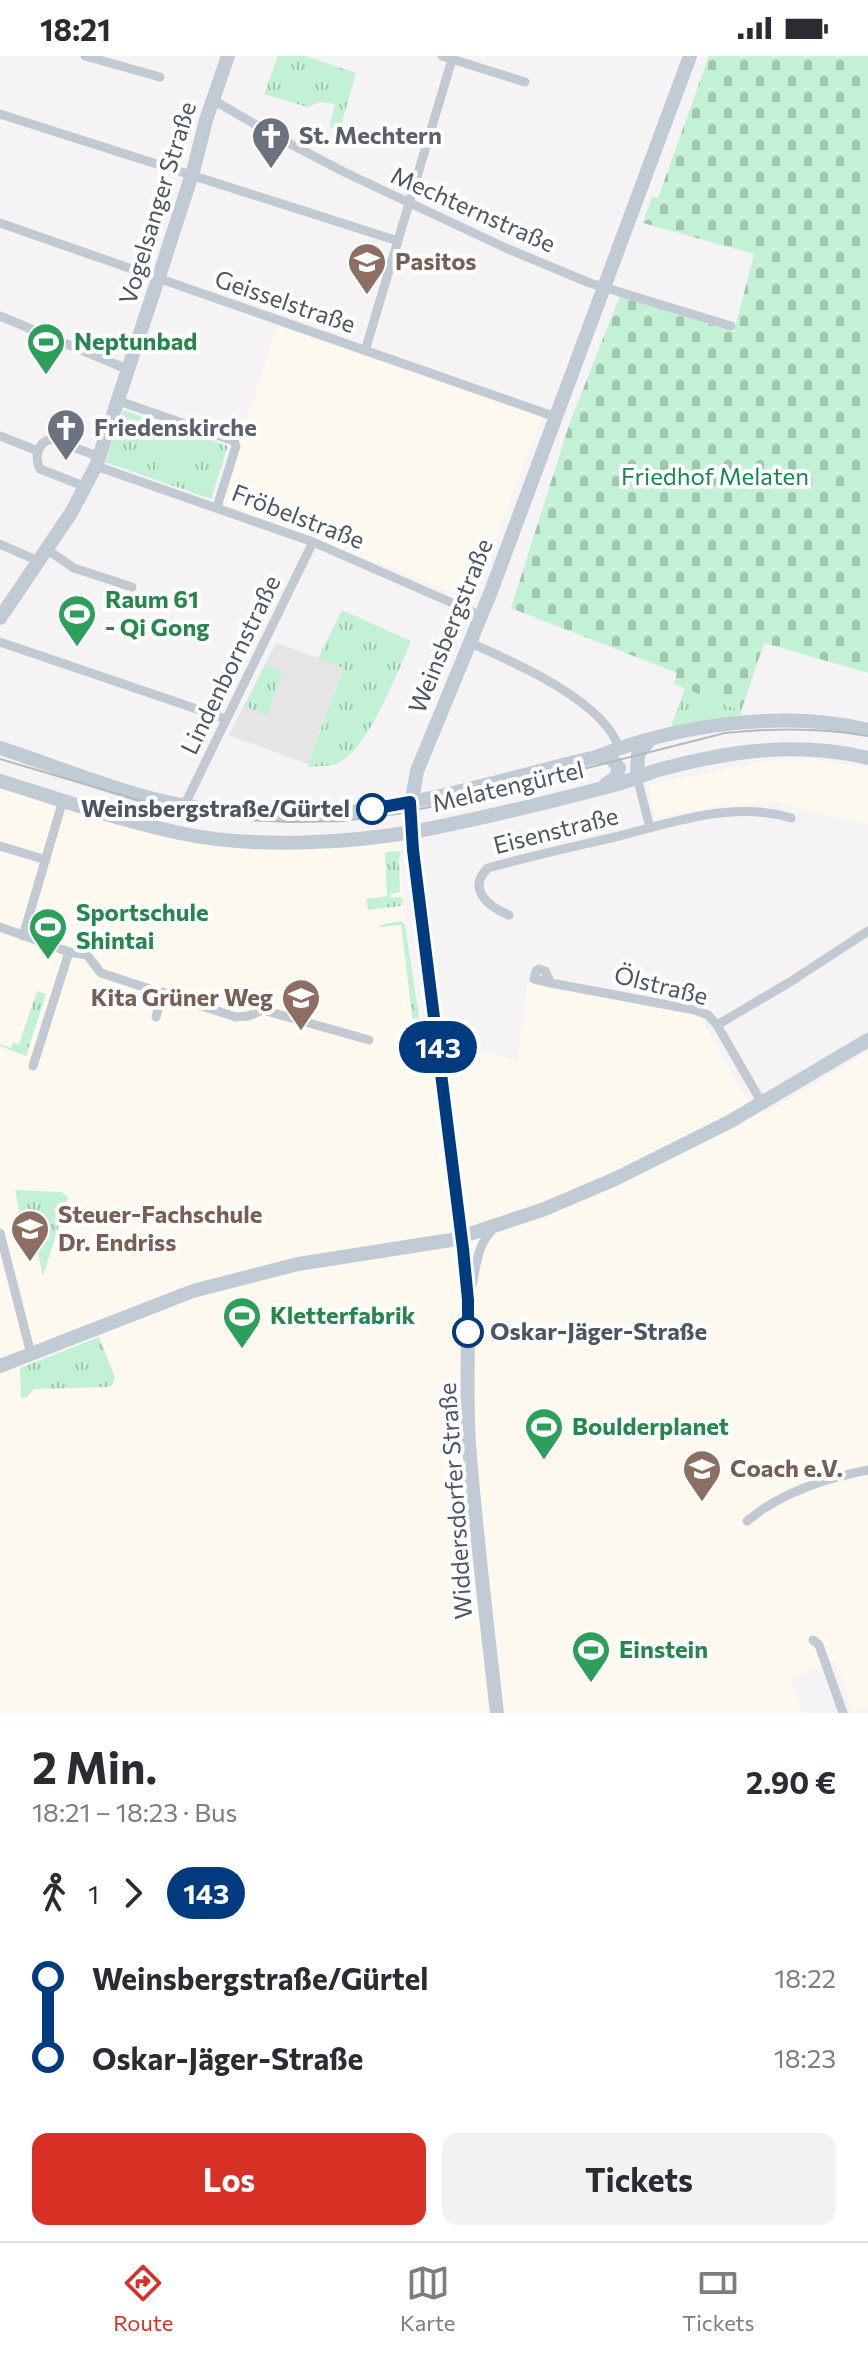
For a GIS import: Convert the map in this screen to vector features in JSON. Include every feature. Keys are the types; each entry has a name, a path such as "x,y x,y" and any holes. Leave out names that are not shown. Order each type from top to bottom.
{"main road":[{"name":"Vogelsanger Straße","path":"0,618 86,487 98,462 228,56"},
{"name":"Weinsbergstraße","path":"462,1238 411,832 410,802 425,747 482,616 690,56"},
{"name":"Melatengürtel","path":"0,748 184,806 283,815 352,812 410,802 714,727 773,720 811,721 868,730"},
{"path":"637,777 638,754 648,741"},
{"name":"Melatengürtel","path":"0,781 174,832 234,840 299,842 411,832 730,754 773,748 816,749 868,758"},
{"name":"Melatengürtel","path":"596,757 611,758 619,768 616,777 602,787"},
{"path":"0,1366 188,1293 298,1264 462,1238 542,1210 731,1121 868,1040"},
{"name":"Widdersdorfer Straße","path":"462,1238 468,1300 469,1441 497,1713"}],"street":[{"path":"85,56 111,60 160,77"},
{"path":"365,351 449,57 525,82"},
{"name":"Mechternstraße","path":"213,100 333,167 508,249 605,288 731,326"},
{"path":"0,114 398,241"},
{"name":"Geisselstraße","path":"0,223 556,417"},
{"path":"0,316 129,370"},
{"path":"119,401 234,441 236,446 217,507"},
{"path":"0,436 38,451 36,457 40,469 86,487"},
{"name":"Fröbelstraße","path":"38,451 45,441 51,439 98,462 313,542 482,616"},
{"name":"Lindenbornstraße","path":"184,806 313,542"},
{"path":"0,544 42,555 132,587"},
{"path":"0,642 226,719"},
{"path":"471,643 565,690 602,721 615,737 619,748"},
{"name":"Eisenstraße","path":"637,777 650,828"},
{"path":"23,936 63,800"},
{"name":"Eisenstraße","path":"509,915 491,907 483,897 479,882 488,868 650,828 739,812 772,812 791,818"},
{"path":"0,846 46,860"},
{"path":"0,927 69,952 87,955 101,973 236,1017 263,1010 369,1040"},
{"path":"717,1025 769,996 868,931"},
{"path":"33,1066 69,952"},
{"name":"Ölstraße","path":"551,983 708,1015 717,1025 762,1103"},
{"path":"156,1017 163,992"},
{"path":"468,1300 477,1271 479,1248 495,1226"},
{"path":"0,1233 31,1354"},
{"path":"747,1521 761,1510 809,1485 868,1470"},
{"path":"813,1640 819,1645 843,1713"}],"shaded area":[{"path":"277,326 543,415 474,600 220,503"},
{"path":"276,643 343,667 308,764 229,735"},
{"path":"812,759 868,768 868,825 774,802 720,806 655,818 649,785 769,760"},
{"path":"0,784 166,835 273,847 398,842 415,1010 448,1038 518,1063 527,982 699,1014 745,1097 766,1113 868,1052 868,1707 854,1712 834,1660 791,1679 803,1713 0,1713"}],"green space":[{"path":"278,56 305,56 356,73 340,129 329,127 335,104 320,102 307,107 264,94"},
{"name":"Friedhof Melaten","path":"709,56 868,56 868,673 764,643 741,711 674,684 677,673 511,608 570,422 620,296 734,332 754,254 643,223 652,197 658,198"},
{"path":"123,410 228,446 211,499 105,462"},
{"path":"170,435 191,443 178,479 157,471"},
{"path":"342,610 411,641 381,708 360,743 338,763 307,767 343,668 318,658"},
{"path":"265,665 283,671 267,716 245,706"},
{"path":"685,688 741,711 741,715 670,729"},
{"path":"401,851 400,892 391,894 391,898 402,897 403,902 400,906 368,910 366,899 387,896 385,852"},
{"path":"401,921 405,924 421,1031 414,1033 401,925 379,925"},
{"path":"37,991 46,994 26,1056 0,1046 11,1048 13,1042 19,1044"},
{"path":"15,1190 61,1192 68,1197 43,1276 30,1219 20,1216"},
{"path":"99,1337 115,1377 109,1387 34,1389 27,1397 21,1398 20,1368"}],"tram line":[{"path":"0,759 182,813 229,819 342,821 449,803 725,733 797,729 868,736"}],"bus line":[{"name":"143","path":"372,809 410,802 413,850 463,1249 468,1332"}],"place":[{"name":"St. Mechtern","path":"271,170"},
{"name":"Pasitos","path":"367,296"},
{"name":"Neptunbad","path":"46,376"},
{"name":"Friedenskirche","path":"66,462"},
{"name":"Raum 61 - Qi Gong","path":"77,648"},
{"name":"Weinsbergstraße/Gürtel","path":"372,809"},
{"name":"Sportschule Shintai","path":"48,961"},
{"name":"Kita Grüner Weg","path":"301,1032"},
{"name":"Steuer-Fachschule Dr. Endriss","path":"30,1263"},
{"name":"Oskar-Jäger-Straße","path":"468,1332"},
{"name":"Kletterfabrik","path":"242,1350"},
{"name":"Boulderplanet","path":"544,1461"},
{"name":"Coach e.V.","path":"702,1503"},
{"name":"Einstein","path":"591,1684"}]}
